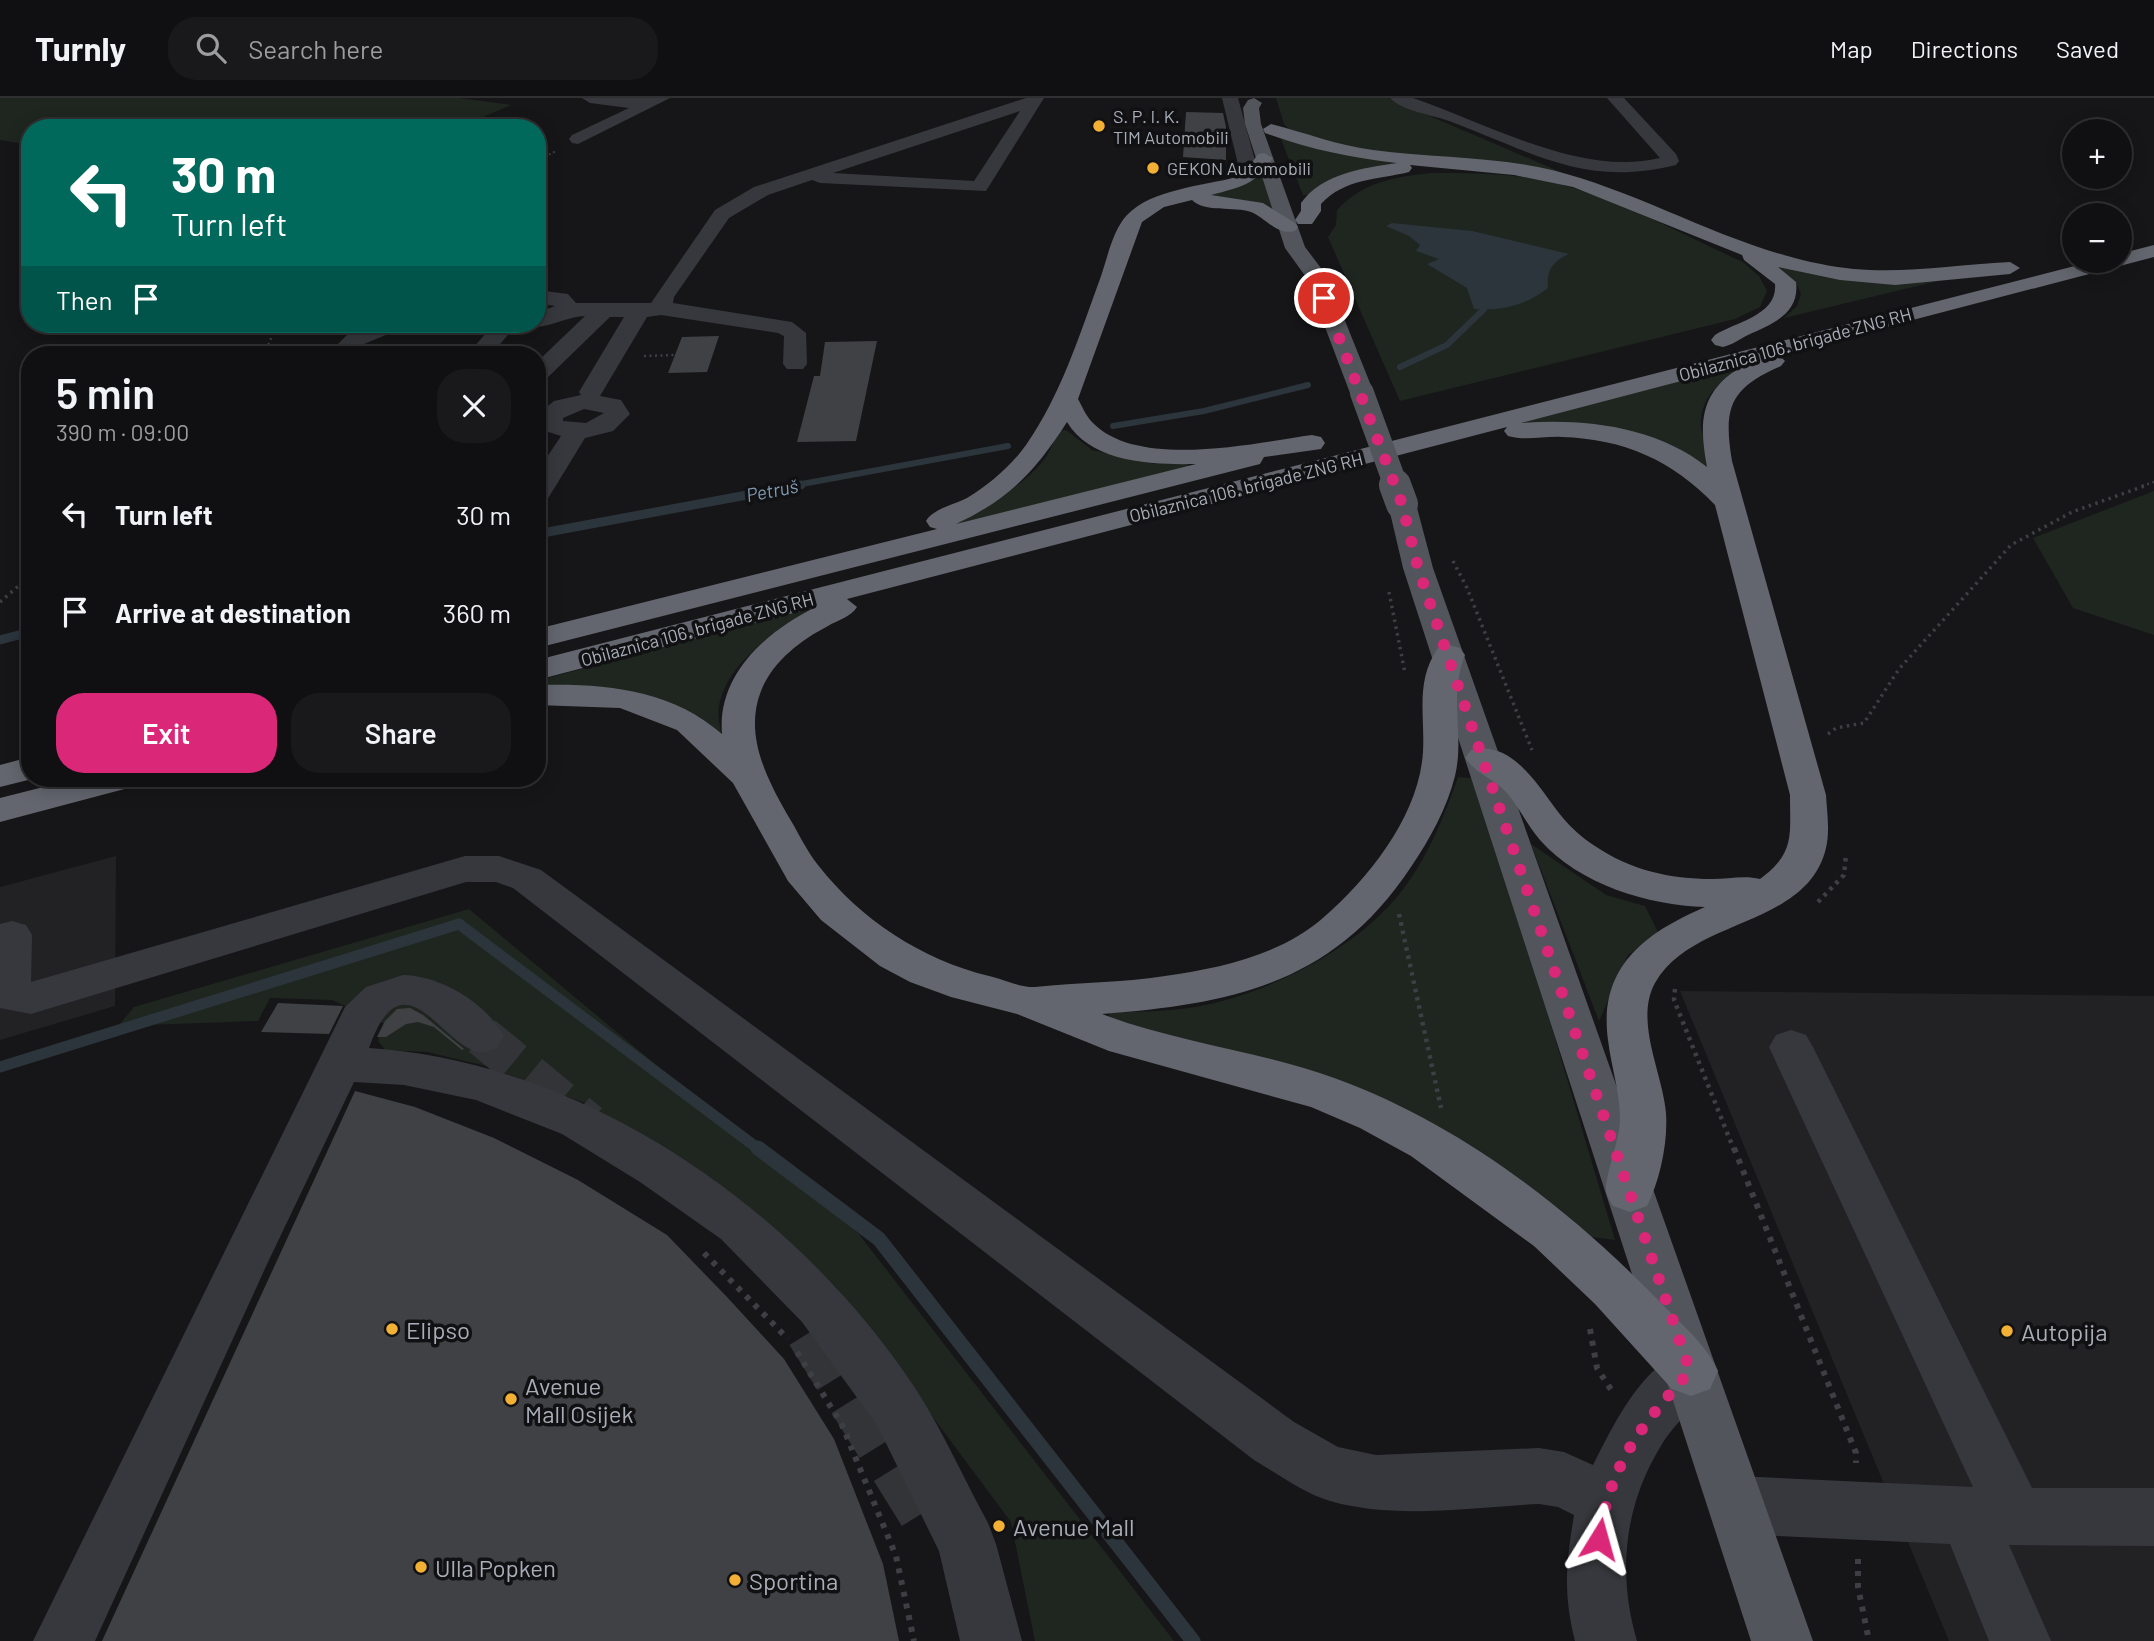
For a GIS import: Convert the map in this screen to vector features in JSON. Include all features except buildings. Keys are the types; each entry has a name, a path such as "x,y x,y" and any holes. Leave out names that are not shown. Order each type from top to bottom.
{"highway":[{"path":"1271,129 1297,140 1330,148 1547,175 1578,184 1734,246 1790,264 1862,276 1930,277 2010,268"},
{"path":"840,561 871,545 951,517 998,490 1035,455 1066,400 1129,229 1146,208 1236,184 1252,175 1255,161"},
{"path":"1171,200 1214,200 1242,204 1296,224 1318,194 1346,179 1410,167 1475,166"},
{"path":"2132,237 2154,232"},
{"path":"1723,340 1746,325 1769,317 1781,309 1787,300 1785,282 1776,272 1734,246"},
{"name":"Obilaznica 106. brigade ZNG RH","path":"2132,256 2154,251"},
{"name":"Obilaznica 106. brigade ZNG RH","path":"1629,363 2062,255"},
{"name":"Obilaznica 106. brigade ZNG RH","path":"546,668 970,558 1407,432 1824,337 2068,273"},
{"path":"1630,1192 1643,1115 1628,1038 1627,1005 1638,974 1656,951 1686,932 1776,888 1791,876 1804,858 1809,837 1808,796 1729,503 1714,427 1721,398 1744,375 1824,337"},
{"path":"1482,400 1535,387"},
{"path":"1066,400 1071,416 1090,435 1126,450 1152,455 1224,455 1334,437"},
{"path":"1407,432 1451,443 1537,429 1591,432 1664,453 1687,465 1729,503"},
{"name":"Obilaznica 106. brigade ZNG RH","path":"546,637 1334,437 1407,432"},
{"path":"747,776 738,730 739,709 756,669 772,650 819,617 898,591 970,558"},
{"path":"1026,1001 1123,998 1178,993 1240,979 1286,961 1323,941 1354,916 1377,891 1426,808 1438,772 1442,733 1438,699 1440,678 1449,655"},
{"path":"546,695 626,698 690,723 747,776 802,872 845,918 894,955 925,971 965,986 1026,1001 1109,1034 1321,1091 1376,1115 1427,1142 1551,1231 1613,1288 1690,1371"},
{"path":"1483,758 1518,783 1561,839 1610,871 1661,889 1692,894 1726,894 1776,888"},
{"path":"0,776 21,770"},
{"path":"0,810 88,787"}],"main road":[{"path":"1254,100 1250,115 1255,161 1296,224"},
{"path":"1254,100 1271,129 1296,224 1295,248 1316,276 1402,504 1418,568 1782,1641"}],"street":[{"path":"590,98 655,102"},
{"path":"1230,98 1255,161"},
{"path":"1398,98 1479,127 1542,155 1602,168 1647,169 1670,161 1615,98"},
{"path":"546,390 588,397 612,405 617,414 608,423 577,431 557,428 549,420 555,411 588,397 722,214 761,191 1034,100"},
{"path":"808,175 833,179 979,187 1034,100"},
{"path":"578,139 655,102"},
{"path":"546,297 560,299 567,305 565,309"},
{"path":"546,319 565,309 650,309 784,327 795,334 795,364"},
{"path":"546,366 604,310"},
{"path":"349,346 356,339 370,333"},
{"path":"546,480 577,431"},
{"path":"12,934 8,995 31,999 112,972 465,869 499,869 527,879 1285,1447 1329,1473 1376,1483 1539,1476 1564,1480 1605,1502"},
{"path":"64,1641 258,1230 341,1064 361,1016 381,997 403,989 416,989 437,998 482,1037"},
{"path":"1791,1047 1992,1516 2020,1641"},
{"path":"341,1064 404,1068 482,1083 566,1116 657,1168 738,1224 820,1306 896,1407 967,1544 991,1641"},
{"path":"1606,1641 1596,1605 1596,1558 1605,1502 1643,1424 1690,1371"},
{"path":"1737,1505 1992,1516 2154,1517"}],"path":[{"path":"1823,737 1836,728 1864,723 1899,669 2011,545 2072,512 2154,482"},
{"path":"1450,555 1467,588 1534,755"},
{"path":"0,601 21,584"},
{"path":"1389,584 1396,638 1409,687"},
{"path":"1816,903 1844,875 1846,846"},
{"path":"1377,891 1398,910 1438,1092 1443,1119 1427,1142"},
{"path":"1675,979 1674,1000 1856,1453 1858,1587 1869,1641"},
{"path":"694,1243 791,1343 842,1425 896,1556 914,1641"},
{"path":"1588,1324 1598,1376 1643,1424"}],"shaded area":[{"path":"0,98 459,98 511,105 478,119 21,119 21,144 0,140"},
{"path":"1276,98 1388,98 1577,179 1358,149 1291,131 1284,124"},
{"path":"1281,139 1334,151 1397,159 1402,165 1313,195 1303,195"},
{"path":"1431,173 1512,176 1543,180 1583,191 1630,209 1743,262 1759,276 1767,291 1760,307 1735,319 1400,401 1328,237 1336,225 1337,210 1357,193 1380,182"},
{"path":"1263,174 1279,211 1204,195 1239,187"},
{"path":"1392,223 1472,231 1569,254 1552,267 1548,276 1548,288 1540,294 1513,306 1474,309 1467,288 1427,264 1439,259 1416,251 1420,245 1409,236 1386,226"},
{"path":"1774,266 1938,281 1784,318 1797,306 1801,294 1796,283"},
{"path":"1735,366 1742,369 1718,385 1703,408 1701,428 1708,448 1708,470 1670,448 1518,423"},
{"path":"1066,430 1092,450 1155,464 1188,464 1189,467 952,526 950,522 988,504 1023,481 1045,458 1058,431"},
{"path":"2154,491 2154,635 2073,608 2033,538"},
{"path":"807,608 810,612 767,639 732,675 719,706 721,733 713,735 696,719 654,697 608,688 546,687 546,679"},
{"path":"1458,777 1478,779 1615,1240 1576,1235 1435,1129 1106,1022 1110,1013 1195,1007 1251,992 1308,966 1360,933 1382,913 1411,879 1434,836"},
{"path":"1531,844 1606,895 1645,906 1659,934 1628,955 1599,1021"},
{"path":"116,856 115,1006 0,1040 0,887"},
{"path":"469,909 858,1233 1174,1641 1035,1641 1011,1522 836,1287 751,1210 590,1105 486,1066 427,1052 385,1050 378,1041 380,1033 387,1025 332,1000 270,998 258,1021 118,1026 134,1007"},
{"name":"Autopija","path":"1680,991 2154,996 2154,1641 1949,1641"}],"waterway":[{"name":"Petruš","path":"1400,367 1447,345 1484,309"},
{"name":"Petruš","path":"1113,426 1204,411 1308,385"},
{"name":"Petruš","path":"791,486 1008,446"},
{"name":"Petruš","path":"546,532 801,485"},
{"name":"Petruš","path":"0,640 21,634"},
{"path":"0,1067 459,924 760,1150"},
{"path":"758,1148 879,1239 1193,1641"}],"tunnel":[{"path":"482,1036 589,1124"},
{"path":"812,1331 930,1521"}],"place":[{"name":"S. P. I. K. TIM Automobili","path":"1099,126"},
{"name":"GEKON Automobili","path":"1153,168"},
{"name":"Elipso","path":"392,1329"},
{"name":"Autopija","path":"2007,1331"},
{"name":"Avenue Mall Osijek","path":"511,1399"},
{"name":"Avenue Mall","path":"999,1526"},
{"name":"Ulla Popken","path":"421,1567"},
{"name":"Sportina","path":"735,1580"}],"route":[{"path":"1324,298 1402,504 1418,568 1690,1371 1643,1424 1621,1463 1605,1502 1599,1539"}]}
